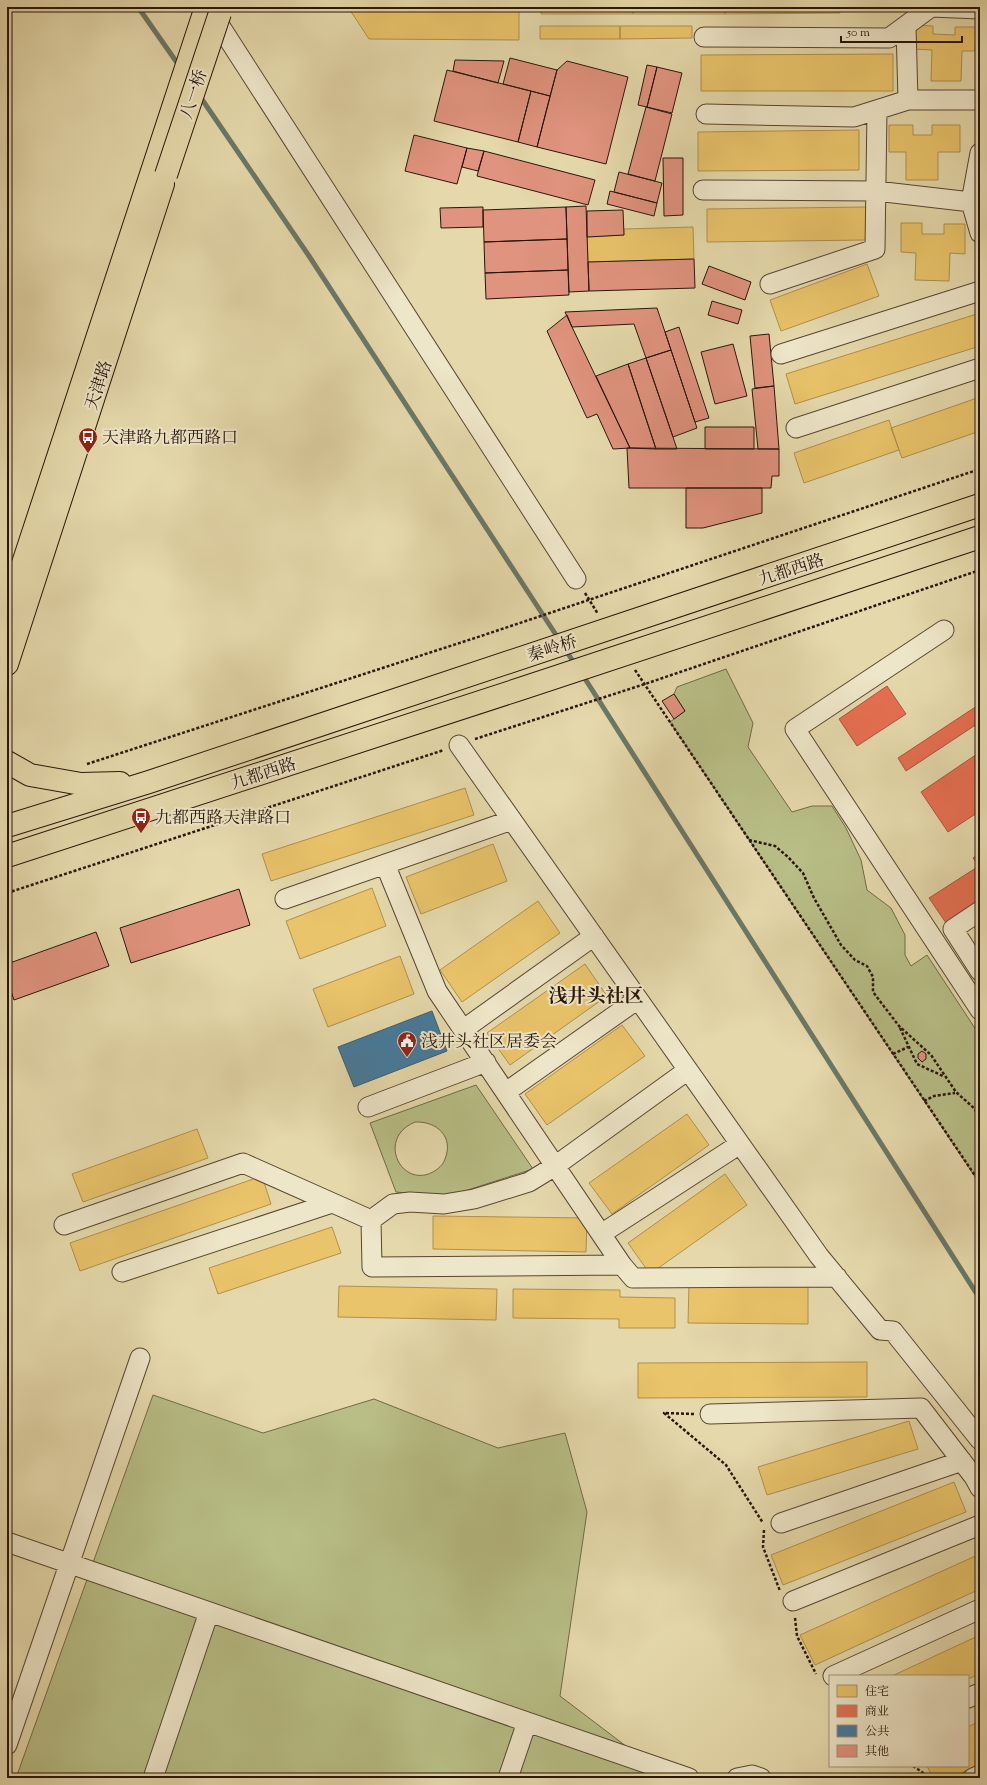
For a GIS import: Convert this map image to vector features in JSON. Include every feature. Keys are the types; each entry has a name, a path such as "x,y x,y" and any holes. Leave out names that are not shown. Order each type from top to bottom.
{"main road":[{"name":"八一桥","path":"157,154 214,9"},
{"name":"八一桥","path":"166,175 214,9"},
{"name":"天津路","path":"7,612 157,154"},
{"name":"天津路","path":"7,664 166,175"},
{"name":"九都西路","path":"605,630 980,505"},
{"name":"九都西路","path":"620,656 980,536"},
{"name":"秦岭桥","path":"501,665 605,630"},
{"name":"秦岭桥","path":"520,689 620,656"},
{"name":"九都西路","path":"7,826 149,782 501,665"},
{"name":"九都西路","path":"7,856 520,689"},
{"path":"7,762 30,775 81,784 149,782"}],"street":[{"path":"704,37 889,38 931,7 980,9"},
{"path":"214,9 576,579"},
{"path":"906,26 908,100"},
{"path":"706,114 854,117 908,100 980,100"},
{"path":"770,284 875,249 877,110"},
{"path":"980,153 975,210 980,233"},
{"path":"703,190 876,191 975,210"},
{"path":"781,354 980,291"},
{"path":"796,428 980,368"},
{"path":"944,630 795,729 980,1010"},
{"path":"459,744 819,1256 880,1330 893,1331 980,1440"},
{"path":"285,899 512,820"},
{"path":"385,864 437,990 622,1265 633,1278 837,1277"},
{"path":"980,911 953,929 980,971"},
{"path":"464,1029 594,936"},
{"path":"506,1092 638,999"},
{"path":"368,1108 486,1062"},
{"path":"371,1220 393,1204 410,1202 444,1204 474,1199 529,1182 555,1166 688,1070"},
{"path":"601,1234 740,1144"},
{"path":"64,1225 243,1163 371,1220"},
{"path":"122,1272 332,1203"},
{"path":"371,1220 372,1267 622,1265"},
{"path":"7,1745 140,1358"},
{"path":"710,1414 921,1408 962,1461 980,1488"},
{"path":"782,1523 962,1461"},
{"path":"793,1601 980,1525"},
{"path":"7,1542 689,1778"},
{"path":"835,1675 980,1609"},
{"path":"153,1778 209,1612"},
{"path":"969,1698 980,1693"},
{"path":"508,1778 527,1722"},
{"path":"737,1778 752,1775 761,1778"},
{"path":"973,1778 980,1775"}],"path":[{"path":"81,766 481,636 980,469"},
{"path":"7,893 637,687 980,570"},
{"path":"576,579 589,599 605,630"},
{"path":"620,656 645,684 980,1184"},
{"path":"749,840 775,846 803,873 814,898 841,945 855,960 867,966 873,977 874,992 899,1026 931,1055 956,1092 975,1109 980,1121"},
{"path":"899,1026 917,1064 944,1076"},
{"path":"893,1054 908,1047"},
{"path":"924,1101 934,1096 956,1092"},
{"path":"710,1414 664,1413 726,1465 765,1525 782,1523"},
{"path":"914,1767 922,1772 927,1778"}],"green space":[{"path":"726,669 753,723 748,747 792,812 812,806 832,806 846,828 861,860 867,890 891,908 905,935 905,955 911,966 927,955 980,1036 980,1184 670,722 685,711 674,694 677,687"},
{"path":"476,1085 533,1169 446,1197 396,1192 370,1123","holes":["415,1122 423,1122 437,1127 442,1132 447,1144 447,1151 444,1161 440,1167 433,1172 421,1175 411,1174 403,1168 397,1159 395,1149 397,1139 403,1129"]},
{"path":"153,1395 263,1433 374,1399 498,1448 565,1433 587,1512 560,1696 668,1778 16,1778"}],"building: 住宅":[{"path":"348,7 519,7 519,40 369,39"},
{"path":"541,7 633,7 633,14 541,14"},
{"path":"633,7 725,7 725,14 633,14"},
{"path":"725,7 840,7 840,13 725,14"},
{"path":"913,25 933,26 933,34 955,35 955,27 976,27 975,51 962,51 961,81 931,81 932,50 913,49"},
{"path":"540,26 620,26 620,39 540,39"},
{"path":"620,26 692,26 692,38 620,39"},
{"path":"893,54 893,91 701,91 701,55"},
{"path":"889,125 913,125 913,135 932,135 932,125 960,125 960,152 938,152 938,180 906,180 906,152 889,152"},
{"path":"859,130 859,170 698,171 698,132"},
{"path":"866,207 867,240 707,242 707,209"},
{"path":"901,223 922,223 922,234 944,234 944,224 965,224 965,254 950,253 949,281 915,280 916,253 901,252"},
{"path":"693,227 694,259 588,262 587,237 624,235 624,229"},
{"path":"867,264 879,296 781,331 770,300"},
{"path":"980,313 980,346 795,404 786,374"},
{"path":"980,397 980,431 902,458 891,428"},
{"path":"889,420 899,450 804,483 794,453"},
{"path":"465,788 474,815 271,881 262,854"},
{"path":"493,844 507,881 421,914 406,877"},
{"path":"372,888 386,926 300,959 286,921"},
{"path":"538,901 560,933 462,1002 440,970"},
{"path":"400,956 414,994 328,1027 313,989"},
{"path":"585,964 607,996 510,1065 487,1033"},
{"path":"622,1025 645,1056 547,1125 525,1094"},
{"path":"687,1114 709,1145 612,1214 589,1183"},
{"path":"197,1129 208,1158 83,1202 72,1174"},
{"path":"725,1174 747,1205 650,1274 628,1243"},
{"path":"262,1176 271,1204 80,1271 70,1243"},
{"path":"433,1216 587,1218 586,1252 433,1249"},
{"path":"332,1227 341,1253 218,1294 209,1268"},
{"path":"689,1284 808,1285 808,1324 688,1323"},
{"path":"339,1286 497,1289 496,1320 338,1317"},
{"path":"513,1289 620,1290 620,1297 675,1298 675,1328 619,1328 619,1319 513,1318"},
{"path":"867,1362 867,1397 638,1398 638,1363"},
{"path":"909,1421 918,1449 767,1495 758,1467"},
{"path":"954,1482 966,1512 783,1585 771,1555"},
{"path":"980,1554 980,1589 815,1665 800,1635"},
{"path":"980,1635 980,1674 969,1679 969,1675 894,1675"},
{"path":"980,1721 980,1764 951,1778 933,1778 928,1767 969,1767 969,1726"}],"building: 商业":[{"path":"887,686 906,714 857,746 839,719"},
{"path":"980,704 980,722 906,771 898,758"},
{"path":"980,752 980,811 948,832 921,792"},
{"path":"980,854 980,868 973,858"},
{"path":"979,866 980,901 946,923 929,898"}],"building: 公共":[{"path":"432,1011 447,1051 354,1087 338,1047"}],"building: 其他":[{"path":"510,58 557,70 550,96 503,84"},
{"path":"455,60 504,61 498,83 453,71"},
{"path":"567,61 628,77 606,164 537,147 557,70"},
{"path":"647,65 657,67 647,107 638,105"},
{"path":"657,67 682,73 672,113 647,107"},
{"path":"447,70 531,91 518,142 434,121"},
{"path":"531,91 550,96 537,147 518,142"},
{"path":"646,107 672,114 655,181 628,174"},
{"path":"414,135 467,148 457,184 405,171"},
{"path":"467,148 484,151 478,171 462,167"},
{"path":"484,151 595,180 588,205 477,176"},
{"path":"663,158 683,158 683,215 664,216"},
{"path":"619,172 662,183 657,203 614,192"},
{"path":"610,191 657,203 654,216 607,204"},
{"path":"586,206 589,291 569,292 566,207"},
{"path":"483,207 483,227 441,228 440,208"},
{"path":"566,207 567,239 484,242 483,210"},
{"path":"623,210 624,235 587,237 587,211"},
{"path":"567,239 568,270 485,273 484,242"},
{"path":"694,259 695,288 589,291 588,262"},
{"path":"709,266 751,282 745,300 702,284"},
{"path":"568,270 569,295 486,299 485,273"},
{"path":"712,301 742,310 738,324 708,315"},
{"path":"657,308 671,350 646,358 634,324 572,327 565,312"},
{"path":"567,315 630,448 613,449 597,414 587,418 585,414 547,331"},
{"path":"679,327 709,418 695,422 665,332"},
{"path":"769,334 774,386 755,388 750,336"},
{"path":"733,344 747,396 715,404 701,352"},
{"path":"671,350 697,428 673,437 646,358"},
{"path":"646,358 677,449 656,449 628,364"},
{"path":"628,364 656,449 630,448 596,376"},
{"path":"774,386 779,449 758,449 752,389"},
{"path":"705,427 754,427 754,449 705,449"},
{"path":"627,448 779,449 779,476 772,476 771,488 629,488"},
{"path":"686,488 762,488 762,513 703,528 686,528"},
{"path":"674,694 685,711 674,719 662,701"},
{"path":"239,889 250,925 131,963 120,928"},
{"path":"96,932 109,966 14,1000 7,979 7,964"},
{"path":"922,1051 926,1054 926,1059 922,1062 918,1058 918,1054"}],"waterway":[{"path":"138,7 180,67"},
{"path":"199,95 309,256 560,641"},
{"path":"565,649 576,666"},
{"path":"582,674 980,1299"}],"place":[{"name":"天津路九都西路口","path":"88,454"},
{"name":"九都西路天津路口","path":"141,834"},
{"name":"浅井头社区居委会","path":"407,1058"}],"district":[{"name":"浅井头社区","path":"596,995"}]}
